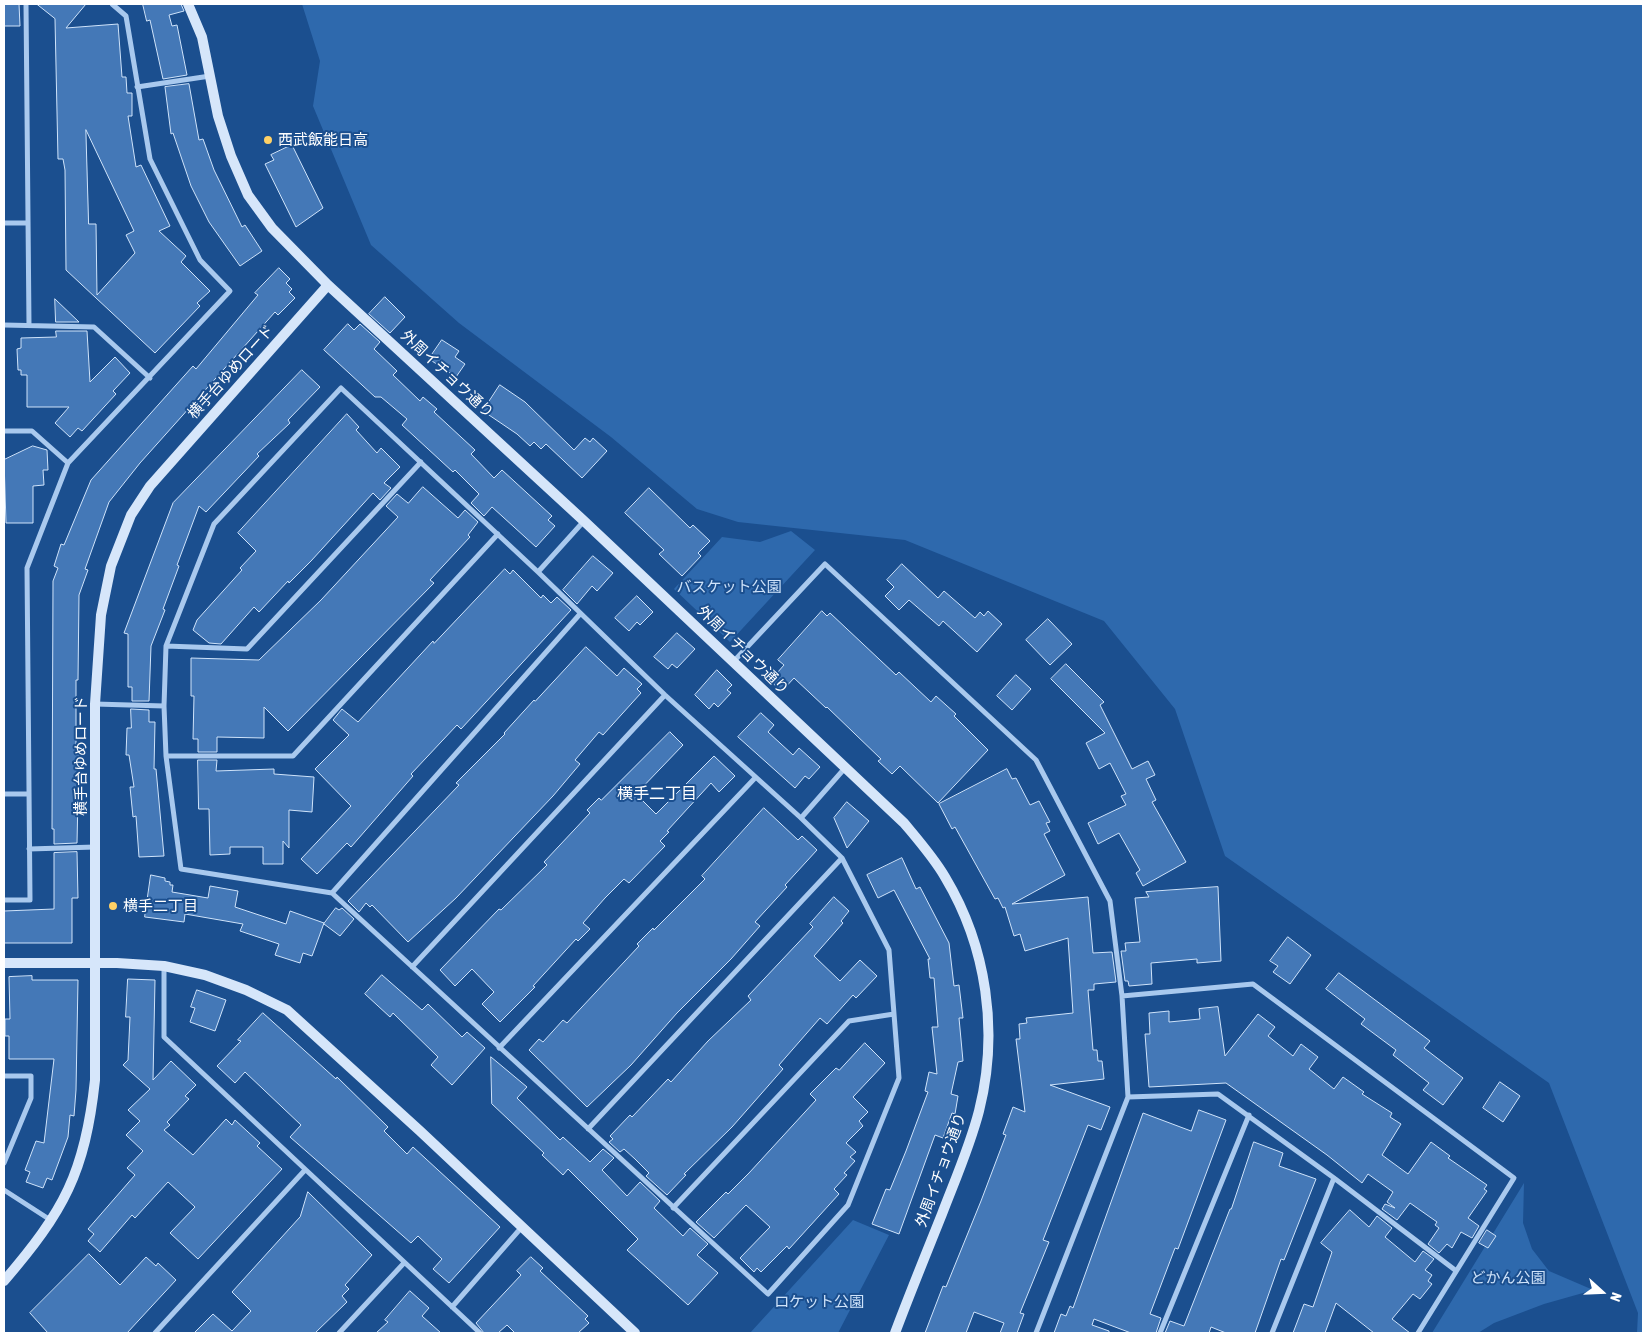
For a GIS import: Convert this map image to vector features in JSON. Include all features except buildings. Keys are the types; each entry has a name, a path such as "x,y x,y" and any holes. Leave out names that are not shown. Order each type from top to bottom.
{"street":[{"path":"26,4 29,325"},
{"path":"4,900 30,900 27,568 68,464 230,291 200,260 150,159 126,16 112,4"},
{"name":"外周イチョウ通り","path":"188,4 202,37 218,116 231,156 248,195 272,228 328,285 734,661 904,823 946,878 977,948 987,1000 989,1039 980,1109 969,1146 894,1333"},
{"path":"137,87 210,76"},
{"path":"4,223 28,223"},
{"name":"横手台ゆめロード","path":"4,1281 38,1241 52,1221 75,1177 91,1114 95,1080 95,704 101,615 111,566 131,515 150,486 328,285"},
{"path":"4,325 94,327 150,378"},
{"path":"341,388 421,462 665,695 801,818 842,858 889,950 899,1078 848,1205 768,1294 672,1208 588,1128 332,893 181,869 166,756 164,706 166,646 214,524 341,388"},
{"path":"4,431 32,431 68,464"},
{"path":"166,646 247,649 421,462"},
{"path":"538,572 584,521"},
{"path":"166,756 293,756 498,534"},
{"path":"734,661 826,564 1036,760 1110,901 1122,996 1128,1098 1036,1333"},
{"path":"332,893 580,614"},
{"path":"412,967 665,695"},
{"path":"95,704 164,706"},
{"path":"801,818 845,768"},
{"path":"499,1048 755,778"},
{"path":"4,794 29,794"},
{"path":"29,849 95,847"},
{"path":"588,1128 842,858"},
{"path":"4,963 95,963 164,966 205,975 246,990 287,1010 420,1131 521,1228 635,1333"},
{"path":"164,966 164,1037 480,1333"},
{"path":"1122,996 1252,984 1514,1178 1455,1270 1418,1333"},
{"path":"672,1208 849,1021 894,1014"},
{"path":"4,1076 31,1076 30,1098 4,1163"},
{"path":"1128,1098 1218,1094 1334,1178 1455,1270"},
{"path":"1160,1333 1249,1115"},
{"path":"155,1333 305,1170"},
{"path":"1272,1333 1334,1178"},
{"path":"4,1190 52,1221"},
{"path":"452,1307 521,1228"},
{"path":"339,1333 404,1263"}],"green space":[{"path":"302,4 1643,4 1643,1333 1637,1333 1638,1313 1549,1083 1225,856 1175,709 1104,621 905,540 738,522 697,509 611,437 459,323 371,245 313,106 320,61"},
{"name":"バスケット公園","path":"791,531 815,550 730,642 674,589 722,537 760,542"},
{"name":"どかん公園","path":"1524,1183 1523,1223 1532,1249 1549,1271 1591,1289 1590,1291 1544,1304 1494,1323 1478,1333 1432,1333"},
{"name":"ロケット公園","path":"853,1220 889,1235 838,1333 750,1333"}],"place":[{"name":"西武飯能日高","path":"268,140"},
{"name":"横手二丁目","path":"113,906"}],"district":[{"name":"横手二丁目","path":"657,794"}]}
